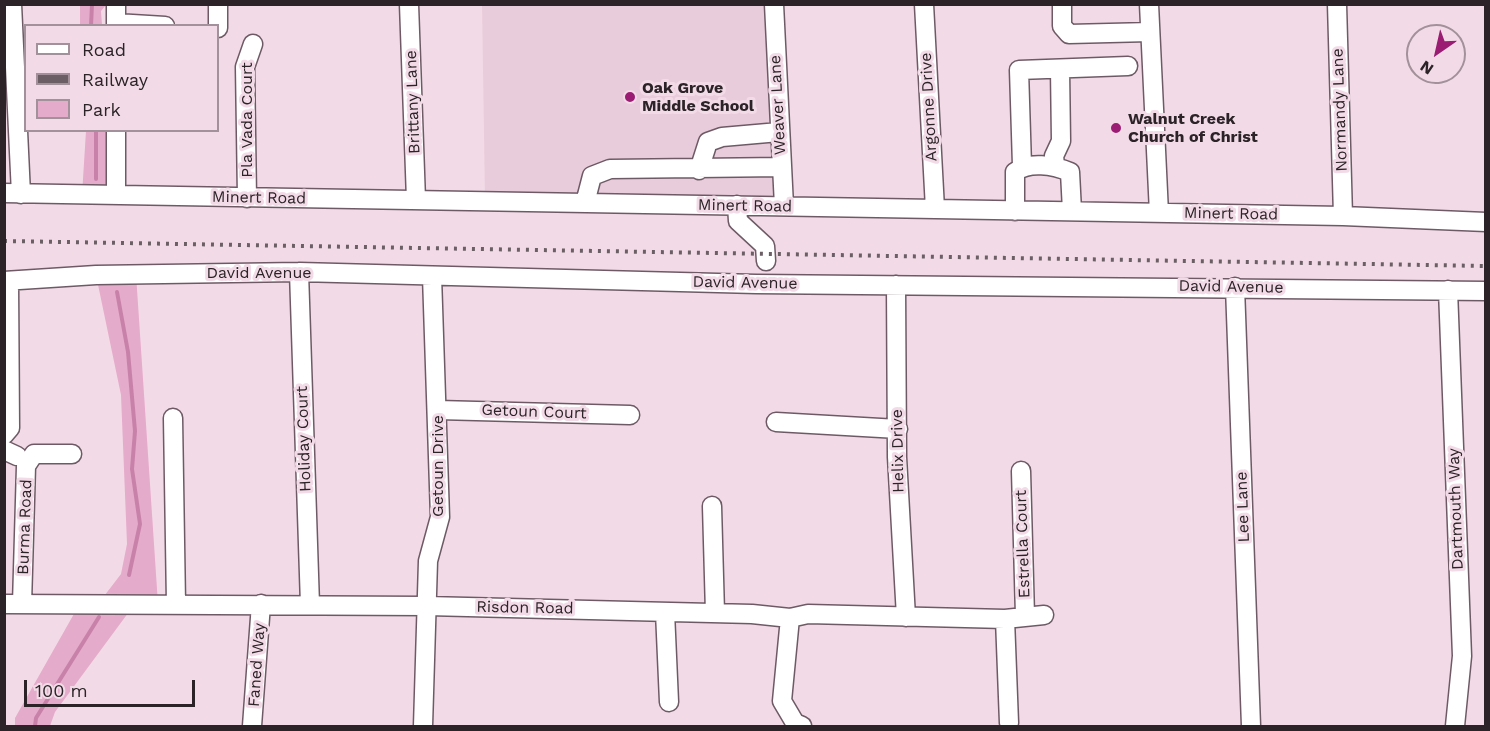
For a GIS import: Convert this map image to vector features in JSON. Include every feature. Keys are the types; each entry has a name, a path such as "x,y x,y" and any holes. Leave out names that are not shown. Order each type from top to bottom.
{"street":[{"path":"12,4 13,193"},
{"path":"218,4 218,24"},
{"name":"Brittany Lane","path":"409,4 416,200"},
{"name":"Weaver Lane","path":"774,4 784,206"},
{"name":"Argonne Drive","path":"924,4 935,209"},
{"path":"1062,4 1062,26 1069,34 1150,32"},
{"path":"1149,4 1159,213"},
{"name":"Normandy Lane","path":"1337,4 1343,216"},
{"path":"116,18 133,24"},
{"name":"Pla Vada Court","path":"247,198 245,67 253,44"},
{"path":"1022,166 1019,70 1128,66"},
{"path":"1055,165 1054,156 1061,141 1060,69"},
{"path":"116,132 117,195"},
{"path":"699,170 708,142 722,137 780,132"},
{"path":"1015,211 1015,172 1022,166 1055,165 1070,172 1072,212"},
{"path":"585,203 592,176 610,169 699,170 782,167"},
{"name":"Minert Road","path":"13,193 1343,216 1485,222"},
{"path":"737,205 738,221 765,246 766,261"},
{"name":"David Avenue","path":"7,281 96,275 299,272 896,285 1485,291"},
{"name":"Holiday Court","path":"299,272 310,605"},
{"name":"Getoun Drive","path":"423,726 428,561 440,517 432,276"},
{"path":"4,435 10,428 7,281"},
{"name":"Helix Drive","path":"896,285 898,429 906,617"},
{"name":"Lee Lane","path":"1235,287 1251,726"},
{"name":"Dartmouth Way","path":"1448,290 1462,656 1455,726"},
{"name":"Getoun Court","path":"438,410 630,415"},
{"path":"173,418 176,604"},
{"path":"776,423 898,429"},
{"name":"Burma Road","path":"13,604 26,466 34,454 72,454"},
{"name":"Estrella Court","path":"1021,471 1025,616"},
{"path":"712,506 715,613"},
{"name":"Risdon Road","path":"13,604 427,606 715,613 790,618 808,614 1005,619 1044,615"},
{"name":"Faned Way","path":"252,726 261,604"},
{"path":"665,612 669,702"},
{"path":"790,618 782,701 791,718 802,726"},
{"path":"1005,619 1009,723"}],"shaded area":[{"name":"Oak Grove Middle School","path":"482,5 774,5 784,206 485,201"}],"green space":[{"path":"80,5 106,5 101,11 102,24 80,24"},
{"path":"86,132 106,132 109,195 82,195"},
{"path":"136,274 158,604 134,605 55,712 50,726 15,726 15,718 79,605 98,604 121,574 127,544 121,395 96,275"}],"waterway":[{"path":"91,24 92,4"},
{"path":"96,132 96,179"},
{"path":"117,292 128,352 135,431 132,469 140,524 129,575"},
{"path":"35,726 36,718 99,617"}],"railway":[{"path":"4,241 1486,266"}],"place":[{"name":"Oak Grove Middle School","path":"630,97"},
{"name":"Walnut Creek Church of Christ","path":"1116,128"}]}
